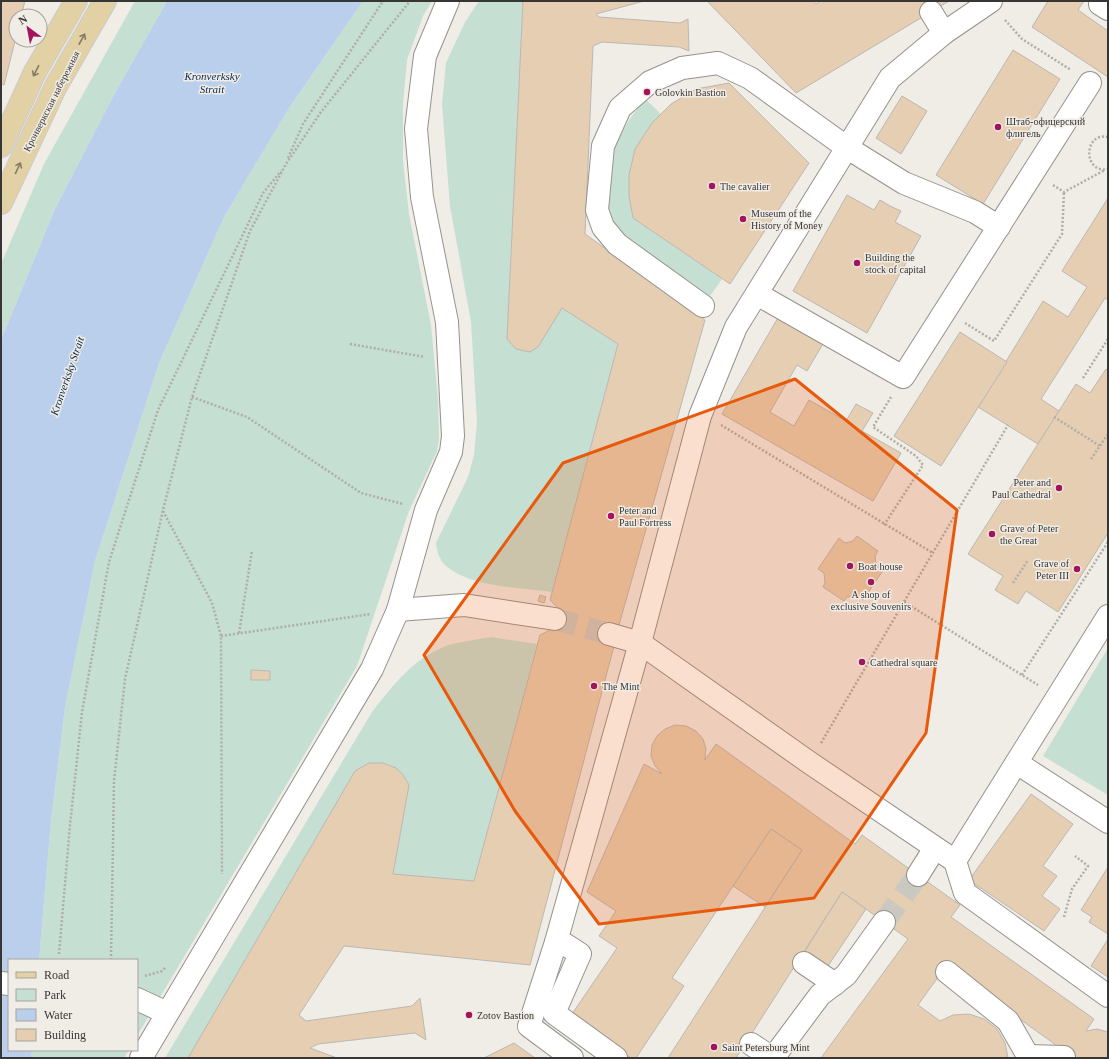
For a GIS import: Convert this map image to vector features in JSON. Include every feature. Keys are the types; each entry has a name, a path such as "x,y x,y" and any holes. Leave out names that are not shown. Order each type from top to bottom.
{"main road":[{"path":"1,146 35,72 76,1"},
{"name":"Кронверкская набережная","path":"1,203 56,86 105,1"}],"lane":[{"path":"141,1058 372,669 398,610 426,510 451,452 453,436 447,322 422,197 416,129 425,56 448,1"},
{"path":"572,1058 529,1026 556,942 640,643 700,416 736,327 890,78 944,33 997,9"},
{"path":"931,12 944,33"},
{"path":"703,306 616,244 603,227 597,210 603,146 620,108 650,82 682,68 718,63 750,78 846,147 904,183 975,212 999,227"},
{"path":"757,294 903,377 1090,82"},
{"path":"398,610 464,605 555,619"},
{"path":"955,861 1108,616"},
{"path":"609,634 640,643 810,763 955,861 965,893 1108,996"},
{"path":"1016,763 1108,822"},
{"path":"918,875 936,848"},
{"path":"751,1044 772,1058 820,995 846,975 884,922"},
{"path":"556,942 566,945 580,954 554,1013 616,1058"},
{"path":"804,963 834,984"},
{"path":"947,972 1008,1022 1027,1057 1064,1057"},
{"path":"138,999 167,1013"}],"path":[{"path":"111,959 114,781 125,680 163,510 192,397 250,231 286,164 303,124 383,1"},
{"path":"59,954 70,825 82,712 108,562 158,410 263,194 286,164 321,112 410,1"},
{"path":"997,9 1022,39 1090,82"},
{"path":"1107,170 1098,168 1092,164 1089,157 1089,150 1092,143 1097,138 1108,137"},
{"path":"1064,192 1107,170"},
{"path":"1033,172 1064,192"},
{"path":"946,310 994,341 1062,234 1064,192"},
{"path":"1083,378 1108,339"},
{"path":"350,344 450,361"},
{"path":"884,525 923,465 916,456 873,427 903,377"},
{"path":"192,397 247,417 361,494 408,505"},
{"path":"1054,417 1100,446"},
{"path":"716,422 884,525 933,553"},
{"path":"810,763 1008,425"},
{"path":"1092,459 1108,434"},
{"path":"163,510 212,603 221,636 222,874 227,880"},
{"path":"1022,675 1108,542"},
{"path":"239,634 252,551"},
{"path":"1013,583 1028,560"},
{"path":"904,602 1057,697"},
{"path":"221,636 367,615"},
{"path":"1064,917 1072,889 1088,866 1075,856"},
{"path":"138,976 162,972 167,966"}],"highlighted area":[{"path":"795,379 957,510 926,733 814,898 599,924 515,811 424,655 563,463"}],"green space":[{"path":"135,1 167,1 115,93 55,209 1,340 1,264 44,164"},
{"path":"363,1 432,1 423,16 407,60 403,104 403,161 409,214 431,325 438,399 439,440 437,451 409,511 357,666 138,1034 138,959 39,959 51,820 65,707 95,561 159,363 224,217 289,108"},
{"path":"479,1 523,1 507,339 516,349 530,352 538,347 562,308 618,344 552,592 511,588 467,578 445,565 441,560 436,543 468,477 474,455 477,422 471,322 450,206 442,104 446,63 465,22"},
{"path":"645,99 661,114 643,137 633,162 630,188 633,218 722,279 710,296 626,238 615,225 608,208 608,180 616,144 629,120"},
{"path":"491,637 537,644 474,881 393,874 409,785 398,770 386,764 372,764 355,771 188,1058 165,1058 372,712 407,671 428,655 452,644"},
{"path":"1108,648 1108,795 1043,756"},
{"path":"32,1051 128,1051 124,1058 31,1058"}],"water":[{"name":"Kronverksky Strait","path":"167,1 363,1 289,108 224,217 159,363 95,561 65,707 51,820 39,959 8,959 8,1051 32,1051 31,1058 1,1058 1,340 55,209 115,93"}],"building":[{"path":"1,1 25,1 23,8 8,8 8,48 13,48 4,85 1,84"},
{"name":"Peter and Paul Fortress","path":"523,1 644,1 596,14 599,17 680,23 688,19 689,51 679,47 602,42 593,46 585,234 705,320 619,625 612,624 614,646 530,965 344,946 299,1015 306,1021 412,1006 420,998 426,1040 415,1033 318,1044 310,1048 337,1058 188,1058 355,771 369,763 383,763 396,768 403,775 409,785 393,874 474,881 540,635 550,630 555,619 557,607 550,600 618,344 562,308 538,347 530,352 516,349 507,339"},
{"path":"707,1 813,1 816,4 820,1 949,1 796,93"},
{"path":"1048,1 1084,1 1078,10 1108,31 1108,77 1032,27"},
{"name":"Штаб-офицерский флигель","path":"1013,50 1060,79 983,204 936,175"},
{"name":"The cavalier","path":"729,83 809,163 730,284 633,218 629,196 629,175 635,149 652,123 671,104 696,89"},
{"path":"902,96 927,111 901,154 876,138"},
{"name":"Building the stock of capital","path":"847,195 874,210 880,200 901,211 895,222 921,236 867,333 793,291"},
{"path":"1108,198 1108,300 1105,298 1041,399 1059,411 1038,444 978,407 1043,301 1068,317 1087,287 1062,271"},
{"path":"779,316 824,342 807,371 797,365 770,412 794,426 809,400 846,421 856,404 873,413 862,431 901,453 873,501 722,414"},
{"path":"960,332 1007,362 941,466 894,436"},
{"name":"Peter and Paul Cathedral","path":"1106,369 1108,371 1108,533 1058,612 1026,591 1018,604 995,590 1003,576 968,554 1076,384 1090,393"},
{"name":"Boat house","path":"857,536 878,551 875,556 876,563 884,569 863,600 857,596 847,597 844,601 823,587 825,583 824,573 818,569 839,538 845,543 853,541"},
{"path":"540,595 546,597 544,603 538,601"},
{"path":"251,670 270,671 270,680 251,680"},
{"path":"675,725 686,726 696,731 703,739 706,749 705,760 716,744 855,844 862,835 960,905 951,917 1094,1019 1086,1031 1097,1029 1108,1032 1108,1058 1067,1058 1067,1053 946,966 918,1005 940,1021 953,1015 969,1014 984,1019 997,1029 1005,1043 1008,1058 821,1058 908,939 842,892 736,1058 668,1058 802,850 771,829 672,978 684,986 636,1058 631,1058 570,1017 617,948 599,936 616,911 587,892 644,764 662,774 655,766 651,756 652,745 657,736 665,729"},
{"path":"1031,794 1073,824 1043,866 1057,876 1042,896 1060,909 1044,931 969,880"},
{"path":"771,829 802,850 765,907 733,886"},
{"path":"1108,867 1108,934 1089,922 1092,917 1081,910"},
{"path":"842,892 866,909 826,969 803,954"},
{"path":"1108,939 1108,977 1091,966"},
{"path":"514,1043 535,1058 484,1058"}],"tunnel":[{"path":"555,619 609,634"},
{"path":"884,922 918,875"}],"place":[{"name":"Golovkin Bastion","path":"647,92"},
{"name":"Штаб-офицерский флигель","path":"998,127"},
{"name":"The cavalier","path":"712,186"},
{"name":"Museum of the History of Money","path":"743,219"},
{"name":"Building the stock of capital","path":"857,263"},
{"name":"Peter and Paul Cathedral","path":"1059,488"},
{"name":"Peter and Paul Fortress","path":"611,516"},
{"name":"Grave of Peter the Great","path":"992,534"},
{"name":"Boat house","path":"850,566"},
{"name":"Grave of Peter III","path":"1077,569"},
{"name":"A shop of exclusive Souvenirs","path":"871,582"},
{"name":"Cathedral square","path":"862,662"},
{"name":"The Mint","path":"594,686"},
{"name":"Zotov Bastion","path":"469,1015"},
{"name":"Saint Petersburg Mint","path":"714,1047"}]}
